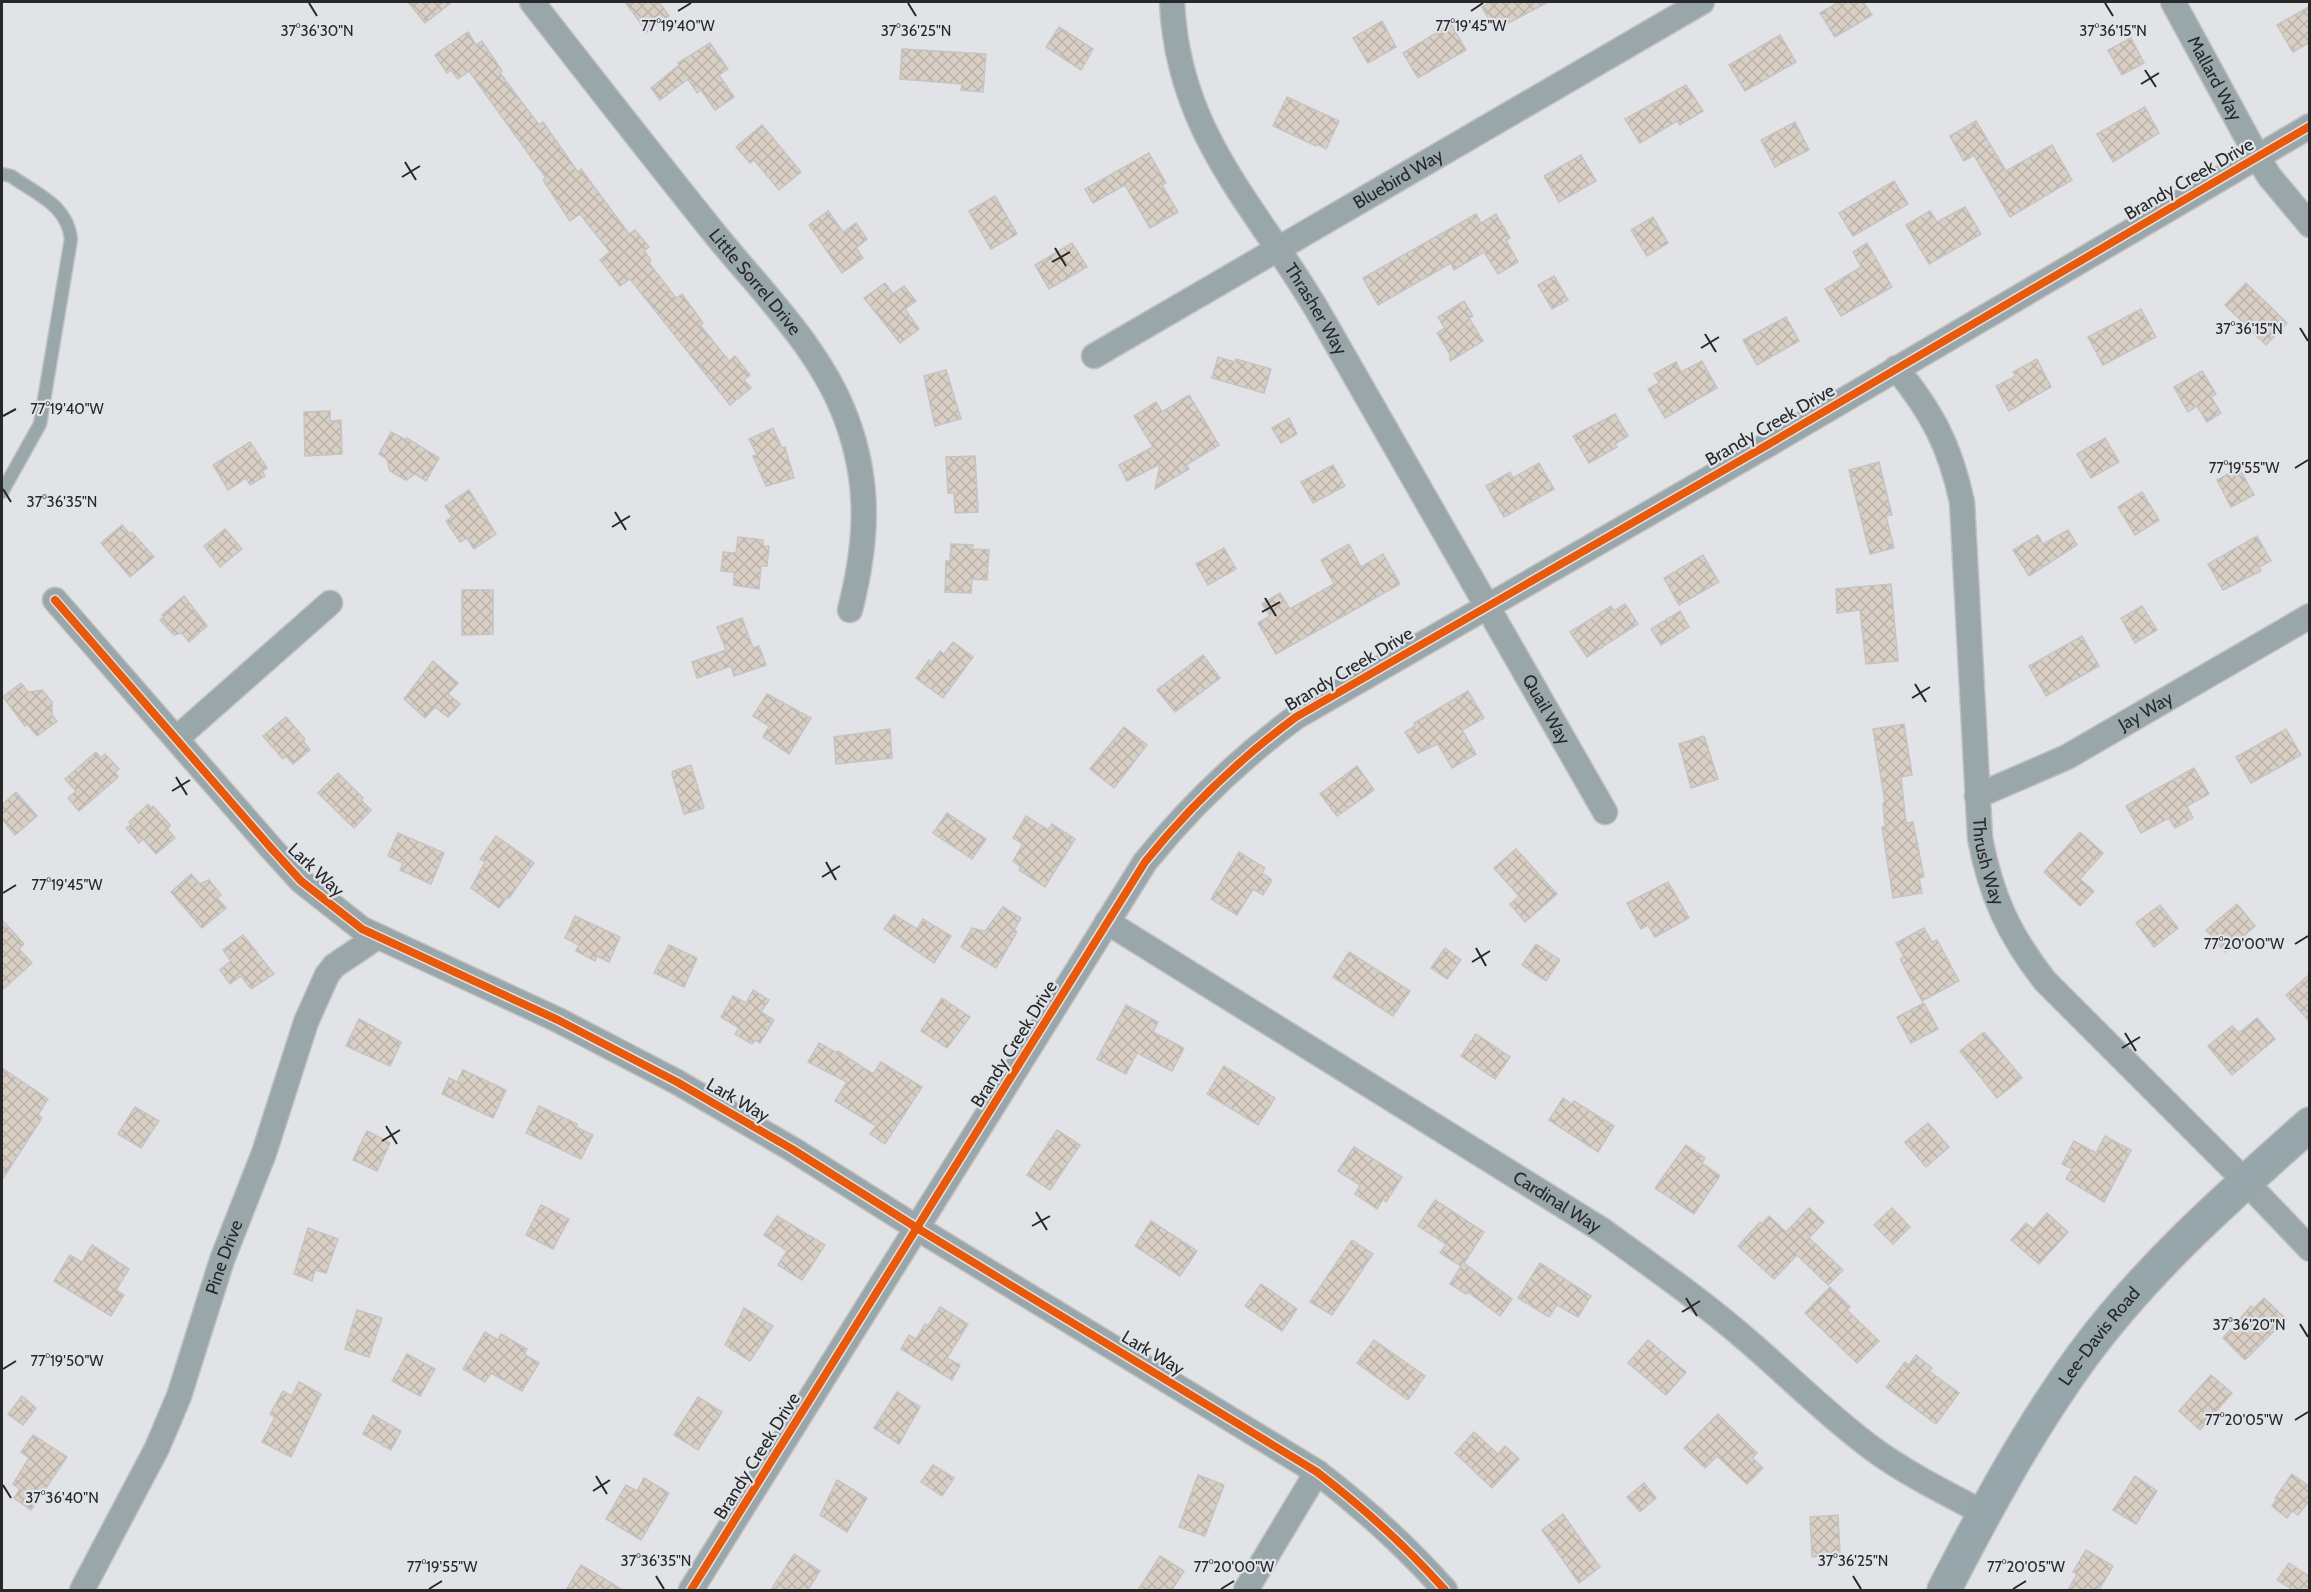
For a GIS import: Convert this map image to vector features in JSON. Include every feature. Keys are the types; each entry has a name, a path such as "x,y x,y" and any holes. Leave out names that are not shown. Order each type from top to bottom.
{"main road":[{"name":"Lee-Davis Road","path":"1944,1590 1984,1513 2043,1413 2084,1354 2146,1279 2246,1181 2310,1124"}],"street":[{"name":"Little Sorrel Drive","path":"532,2 645,148 805,344 830,383 846,417 857,453 864,490 865,528 861,566 850,610"},
{"name":"Thrasher Way","path":"1172,2 1178,56 1191,104 1208,142 1316,306 1487,606"},
{"name":"Bluebird Way","path":"1094,356 1702,2"},
{"name":"Mallard Way","path":"2173,2 2257,156 2289,202 2310,225"},
{"name":"Brandy Creek Drive","path":"691,1590 1145,862 1180,819 1252,750 1296,717 2310,126"},
{"name":"Thrush Way","path":"1896,368 1924,403 1942,434 1954,467 1962,502 1980,838 1988,876 2000,911 2022,951 2045,981 2246,1181 2310,1249"},
{"name":"Lark Way","path":"55,600 301,881 362,929 558,1020 676,1082 792,1149 1317,1472 1381,1523 1445,1590"},
{"path":"177,738 330,603"},
{"name":"Quail Way","path":"1487,606 1605,812"},
{"name":"Jay Way","path":"1977,796 2067,757 2310,616"},
{"name":"Cardinal Way","path":"1107,922 1602,1230 1677,1283 1748,1341 1830,1416 1875,1450 1984,1513"},
{"name":"Pine Drive","path":"82,1590 157,1448 179,1396 222,1260 264,1153 306,1022 322,984 334,966 376,937"},
{"path":"1246,1590 1317,1472"}],"lane":[{"path":"2,174 11,176 63,213 69,223 71,239 40,424 2,492"}],"building":[{"path":"408,2 452,2 425,23"},
{"path":"625,2 659,2 669,16 647,32"},
{"path":"1491,2 1548,2 1495,30 1482,7"},
{"path":"1839,2 1863,2 1872,15 1835,37 1820,13"},
{"path":"2310,6 2310,42 2293,52 2277,25"},
{"path":"1382,21 1396,47 1368,63 1353,38"},
{"path":"1451,24 1466,50 1418,78 1403,53"},
{"path":"1059,27 1093,49 1081,70 1046,47"},
{"path":"468,32 476,45 482,41 502,71 500,73 539,125 543,122 578,172 581,169 629,234 635,230 649,247 644,251 651,260 649,263 676,298 682,294 703,323 700,325 729,361 735,356 750,375 744,380 751,388 730,405 630,279 620,286 600,260 610,252 580,214 570,221 543,180 546,178 469,71 458,79 451,70 447,73 435,55"},
{"path":"1780,35 1796,62 1745,91 1729,65"},
{"path":"2131,38 2144,63 2122,75 2108,50"},
{"path":"710,43 728,69 719,75 734,97 715,110 701,90 697,93 688,79 660,100 651,88 679,65 678,63"},
{"path":"902,49 986,54 983,92 961,90 962,84 900,79"},
{"path":"1686,85 1703,111 1680,125 1677,121 1640,143 1625,119"},
{"path":"1287,97 1339,121 1326,149 1273,126"},
{"path":"2145,107 2159,133 2113,162 2097,134"},
{"path":"1976,121 2006,171 2052,145 2072,180 2010,217 1974,155 1964,161 1950,136"},
{"path":"1795,122 1809,150 1775,167 1761,140"},
{"path":"762,125 801,172 779,190 754,160 750,163 736,147"},
{"path":"1149,153 1166,183 1162,185 1178,212 1150,228 1125,185 1093,203 1085,189"},
{"path":"1581,155 1596,181 1559,202 1544,176"},
{"path":"1894,181 1908,204 1853,236 1839,213"},
{"path":"995,196 1017,234 991,249 969,211"},
{"path":"1965,207 1981,234 1929,264 1906,225 1930,211 1937,222"},
{"path":"828,211 843,232 856,223 867,239 856,248 863,258 842,273 809,225"},
{"path":"1476,214 1481,223 1496,214 1510,238 1506,240 1518,262 1498,274 1484,252 1454,270 1451,263 1378,305 1363,278"},
{"path":"1653,217 1668,243 1647,256 1631,230"},
{"path":"1072,243 1087,267 1049,289 1035,265"},
{"path":"1867,243 1892,287 1841,316 1825,289 1861,267 1853,252"},
{"path":"1554,276 1568,300 1552,309 1538,285"},
{"path":"885,283 893,294 904,286 916,301 905,309 919,329 900,343 864,298"},
{"path":"2246,283 2287,323 2266,345 2225,305"},
{"path":"1464,301 1473,316 1469,318 1483,341 1450,361 1450,354 1437,333 1445,328 1438,317"},
{"path":"2141,309 2156,337 2103,365 2088,337"},
{"path":"1786,317 1799,341 1757,365 1743,340"},
{"path":"1218,357 1235,362 1236,359 1271,369 1264,393 1212,378"},
{"path":"2037,359 2051,387 2009,411 1996,386 2016,376 2013,372"},
{"path":"1702,361 1717,388 1665,418 1648,389 1659,383 1654,374 1676,362 1681,372"},
{"path":"946,370 961,419 935,426 924,376"},
{"path":"2202,371 2216,394 2211,397 2221,413 2207,422 2197,406 2188,412 2174,387"},
{"path":"1189,395 1219,445 1186,465 1189,469 1155,489 1160,464 1127,481 1119,465 1153,447 1134,416 1156,402 1162,412"},
{"path":"330,411 330,421 341,420 342,454 305,456 304,412"},
{"path":"1615,414 1628,436 1615,444 1617,447 1589,463 1573,436"},
{"path":"1289,418 1297,434 1281,443 1272,428"},
{"path":"773,428 782,448 785,447 794,478 766,486 753,456 757,455 749,439"},
{"path":"391,432 406,440 407,438 439,458 426,481 415,474 406,480 390,471 387,459 379,454"},
{"path":"2105,438 2119,462 2091,478 2077,454"},
{"path":"250,442 267,468 262,471 265,476 250,485 246,478 228,490 213,465"},
{"path":"975,456 978,512 955,513 954,493 948,493 946,457"},
{"path":"1879,462 1892,515 1886,516 1894,548 1870,554 1849,470"},
{"path":"1539,463 1554,489 1504,517 1486,486 1510,472 1513,478"},
{"path":"1333,465 1345,486 1313,503 1301,482"},
{"path":"2239,468 2254,495 2231,507 2217,480"},
{"path":"469,490 496,534 474,549 467,538 460,542 446,521 452,517 445,506"},
{"path":"2142,492 2159,520 2135,535 2118,507"},
{"path":"122,525 130,534 132,532 154,557 130,577 101,543"},
{"path":"225,529 242,549 220,567 204,546"},
{"path":"2068,530 2077,545 2029,576 2013,550 2038,535 2043,544"},
{"path":"2257,536 2271,561 2259,567 2261,571 2223,590 2208,564"},
{"path":"738,537 763,540 763,546 769,546 767,566 761,566 759,589 734,585 734,572 721,571 723,552 736,553"},
{"path":"951,544 973,545 972,549 989,550 987,580 972,579 971,593 945,592 946,561 950,561"},
{"path":"1349,544 1361,567 1383,554 1400,584 1276,654 1258,623 1270,616 1262,604 1280,593 1290,609 1334,584 1321,560"},
{"path":"1224,548 1236,569 1208,585 1196,564"},
{"path":"1703,555 1719,582 1679,605 1664,578"},
{"path":"1891,584 1898,661 1866,664 1860,610 1837,613 1836,589"},
{"path":"462,590 493,590 493,634 462,635"},
{"path":"184,596 207,626 189,642 182,633 174,635 160,620 164,617 162,615"},
{"path":"1625,604 1638,624 1587,657 1570,632 1611,606 1614,611"},
{"path":"2142,606 2157,630 2135,643 2121,618"},
{"path":"1680,611 1689,627 1661,645 1651,629"},
{"path":"742,618 753,648 759,646 766,665 734,676 731,666 697,678 692,662 726,650 717,627"},
{"path":"2082,636 2099,666 2046,696 2029,666"},
{"path":"953,642 973,657 943,698 916,678 929,660 932,662 940,651 944,654"},
{"path":"1203,655 1220,678 1175,712 1157,690"},
{"path":"433,661 458,683 448,694 460,704 448,717 435,707 425,718 404,699"},
{"path":"21,683 28,692 42,690 52,702 52,715 57,721 37,736 27,724 25,726 3,697"},
{"path":"1468,691 1484,718 1462,730 1476,754 1452,768 1438,744 1418,753 1405,732 1415,726 1414,723"},
{"path":"767,694 811,718 789,754 763,737 769,726 753,716"},
{"path":"286,717 305,739 303,741 310,750 293,764 286,756 283,759 263,736"},
{"path":"1904,724 1912,775 1901,777 1906,823 1913,822 1924,877 1919,878 1922,893 1893,898 1882,827 1885,827 1883,803 1885,802 1873,729"},
{"path":"1124,727 1147,745 1114,788 1090,769"},
{"path":"890,729 892,758 836,764 834,737"},
{"path":"2286,729 2301,755 2251,783 2236,757"},
{"path":"1704,736 1718,779 1691,788 1679,744"},
{"path":"96,752 101,758 105,754 119,769 115,772 118,777 79,811 68,798 76,791 65,779"},
{"path":"691,765 704,808 684,814 672,774 673,771"},
{"path":"1357,766 1374,790 1337,816 1320,794"},
{"path":"2194,768 2209,794 2187,806 2193,818 2175,828 2169,818 2141,833 2126,806"},
{"path":"338,773 363,798 361,800 371,810 354,828 318,793"},
{"path":"16,792 37,816 15,835 2,819 2,805"},
{"path":"148,804 151,808 153,806 170,825 168,830 175,838 156,854 143,839 139,843 126,828 131,825 129,822"},
{"path":"947,813 986,839 972,859 933,833"},
{"path":"1026,816 1048,830 1052,824 1075,839 1045,887 1019,870 1021,867 1013,861 1023,844 1013,838"},
{"path":"2080,832 2103,853 2080,879 2094,891 2080,906 2044,872"},
{"path":"398,833 444,853 431,884 400,870 403,863 388,856"},
{"path":"496,836 534,863 499,908 471,888 485,862 480,859"},
{"path":"1516,849 1557,894 1525,922 1510,904 1519,896 1494,868"},
{"path":"1239,852 1265,868 1262,873 1272,880 1263,895 1253,889 1237,915 1211,899"},
{"path":"191,874 200,884 209,880 221,895 217,898 226,908 202,928 171,892"},
{"path":"1668,882 1689,918 1655,937 1648,925 1641,929 1627,903"},
{"path":"2237,904 2255,926 2225,952 2206,930"},
{"path":"2160,905 2178,928 2154,947 2136,923"},
{"path":"1003,907 1021,918 1014,930 1017,932 996,968 961,947 972,928 985,931"},
{"path":"894,915 917,929 923,919 951,936 934,963 884,929"},
{"path":"575,916 620,937 609,962 597,956 595,961 576,951 579,945 565,938"},
{"path":"2,920 24,944 19,949 32,963 2,990"},
{"path":"1924,928 1932,942 1937,940 1959,981 1922,1001 1900,959 1904,957 1896,943"},
{"path":"243,935 274,974 251,989 241,976 230,984 220,970 231,961 223,950"},
{"path":"1536,944 1560,960 1546,981 1522,965"},
{"path":"669,945 697,958 684,987 654,973"},
{"path":"1445,948 1461,960 1447,979 1431,968"},
{"path":"1349,952 1410,991 1393,1016 1333,977"},
{"path":"2310,974 2310,1022 2286,995"},
{"path":"753,990 769,1000 761,1012 774,1020 760,1043 755,1040 752,1044 735,1034 739,1028 721,1017 733,996 746,1003"},
{"path":"942,998 970,1017 947,1048 921,1031"},
{"path":"1924,1003 1938,1029 1911,1043 1897,1017"},
{"path":"1126,1005 1158,1022 1153,1032 1184,1048 1172,1071 1137,1053 1126,1074 1097,1059"},
{"path":"2257,1018 2275,1039 2232,1075 2208,1046 2232,1026 2239,1033"},
{"path":"359,1019 401,1042 390,1066 346,1046"},
{"path":"1984,1032 2022,1078 1997,1098 1960,1051"},
{"path":"1476,1034 1510,1057 1495,1079 1461,1056"},
{"path":"819,1043 837,1053 838,1051 873,1074 881,1062 922,1087 885,1144 870,1134 876,1126 835,1101 847,1082 808,1062"},
{"path":"1224,1066 1275,1098 1258,1125 1207,1094"},
{"path":"2,1068 48,1099 38,1115 42,1118 2,1180"},
{"path":"463,1070 506,1090 493,1118 442,1094 449,1078 457,1082"},
{"path":"1563,1098 1572,1104 1574,1101 1614,1126 1598,1152 1549,1120"},
{"path":"539,1106 577,1124 576,1127 593,1135 581,1159 526,1133"},
{"path":"135,1107 159,1121 141,1148 118,1134"},
{"path":"1928,1123 1949,1147 1926,1167 1905,1142"},
{"path":"1057,1130 1080,1145 1050,1190 1027,1175"},
{"path":"367,1131 390,1143 377,1171 353,1160"},
{"path":"2105,1136 2131,1150 2104,1202 2066,1179 2072,1169 2062,1164 2074,1141 2096,1153"},
{"path":"1686,1145 1705,1158 1702,1163 1720,1176 1694,1214 1655,1188"},
{"path":"1354,1147 1402,1177 1386,1202 1383,1199 1377,1209 1355,1194 1360,1185 1338,1171"},
{"path":"1435,1200 1484,1232 1464,1263 1512,1299 1500,1316 1468,1292 1466,1294 1450,1284 1461,1266 1440,1253 1446,1244 1418,1226"},
{"path":"541,1205 569,1219 553,1249 526,1235"},
{"path":"1809,1208 1824,1222 1809,1238 1843,1270 1828,1285 1797,1255 1774,1279 1738,1246 1760,1222 1762,1224 1769,1216 1786,1232"},
{"path":"1892,1208 1910,1227 1893,1244 1874,1225"},
{"path":"2047,1213 2068,1232 2039,1264 2011,1240 2026,1223 2033,1229"},
{"path":"777,1216 825,1245 802,1280 778,1265 787,1251 764,1235"},
{"path":"1151,1221 1197,1251 1180,1276 1135,1246"},
{"path":"308,1228 338,1239 326,1273 315,1270 312,1281 294,1274"},
{"path":"1352,1240 1373,1254 1332,1315 1310,1302"},
{"path":"92,1245 129,1269 116,1290 124,1295 111,1316 54,1281 70,1255 82,1262"},
{"path":"1540,1263 1591,1296 1578,1317 1557,1305 1549,1317 1518,1298"},
{"path":"1261,1284 1297,1309 1282,1331 1245,1306"},
{"path":"1830,1287 1850,1307 1847,1310 1879,1341 1857,1363 1805,1313"},
{"path":"2264,1298 2286,1319 2245,1360 2223,1338 2251,1306 2254,1308"},
{"path":"940,1307 968,1324 947,1358 960,1365 952,1380 901,1349 909,1335 916,1339"},
{"path":"744,1308 773,1326 750,1361 725,1345"},
{"path":"357,1310 382,1318 369,1357 345,1349"},
{"path":"485,1332 498,1340 501,1334 527,1349 524,1354 539,1363 522,1391 491,1373 485,1382 463,1369"},
{"path":"1374,1340 1425,1376 1408,1400 1357,1363"},
{"path":"1648,1340 1686,1372 1666,1395 1628,1363"},
{"path":"407,1354 435,1369 420,1396 392,1381"},
{"path":"1916,1355 1932,1368 1929,1371 1959,1393 1936,1424 1886,1387 1905,1362 1909,1365"},
{"path":"2211,1375 2232,1393 2200,1430 2179,1411"},
{"path":"299,1382 321,1394 291,1457 262,1442 275,1417 270,1414 283,1391 292,1396"},
{"path":"897,1392 920,1407 899,1444 874,1428"},
{"path":"22,1396 36,1408 23,1425 8,1414"},
{"path":"698,1397 722,1412 698,1450 674,1435"},
{"path":"1718,1414 1757,1453 1752,1458 1763,1468 1747,1484 1717,1456 1705,1468 1684,1448"},
{"path":"373,1415 401,1431 391,1450 363,1434"},
{"path":"1474,1432 1498,1454 1505,1446 1519,1459 1492,1488 1455,1453"},
{"path":"33,1435 67,1457 31,1510 14,1498 20,1489 13,1484 29,1458 21,1452"},
{"path":"933,1465 954,1478 942,1496 921,1482"},
{"path":"2292,1474 2310,1487 2310,1500 2298,1515 2292,1511 2287,1518 2272,1506"},
{"path":"1198,1475 1224,1485 1205,1536 1179,1527"},
{"path":"2135,1476 2157,1491 2136,1524 2113,1510"},
{"path":"644,1478 669,1493 641,1540 606,1519 626,1485 637,1491"},
{"path":"837,1480 867,1498 847,1532 820,1515"},
{"path":"1644,1483 1656,1498 1640,1512 1627,1497"},
{"path":"1563,1514 1600,1567 1579,1583 1542,1530"},
{"path":"1838,1515 1840,1555 1812,1557 1810,1517"},
{"path":"2086,1550 2113,1566 2099,1590 2068,1590 2077,1574 2073,1572"},
{"path":"794,1554 820,1571 808,1590 771,1590"},
{"path":"1160,1556 1184,1571 1172,1590 1138,1590"},
{"path":"2289,1563 2310,1577 2310,1590 2293,1590 2277,1580"},
{"path":"581,1565 623,1590 566,1590"}],"cycle path":[{"path":"691,1590 1145,862 1179,822 1235,767 1296,717 1769,444 2310,126"},
{"path":"55,600 301,881 362,929 558,1020 677,1082 792,1149 1317,1472 1384,1528 1445,1590"}]}
